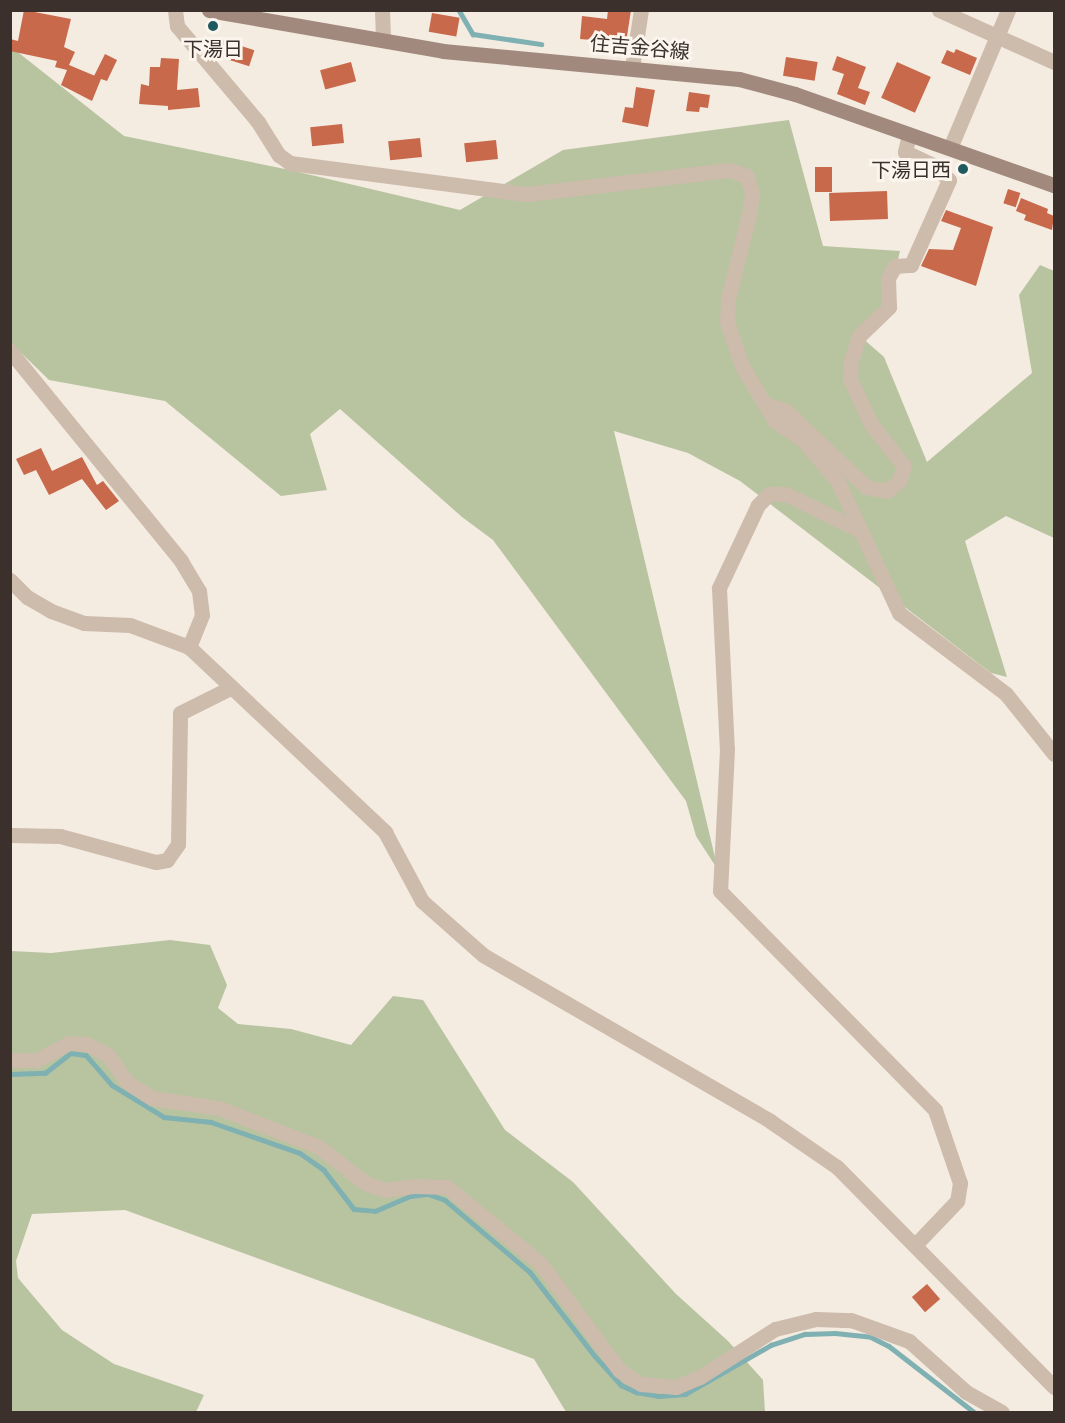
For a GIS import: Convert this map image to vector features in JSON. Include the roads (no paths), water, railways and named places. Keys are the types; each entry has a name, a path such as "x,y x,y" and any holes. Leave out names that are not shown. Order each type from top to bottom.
{"main road":[{"name":"住吉金谷線","path":"208,10 443,51 740,79 909,134 1054,185"}],"street":[{"path":"175,10 177,26 290,163 527,194 729,170 747,177 752,193 728,299 727,322 742,366 774,420 803,440 838,482 857,529 899,612 1006,694 1054,754"},
{"path":"382,10 383,40"},
{"path":"632,68 641,10"},
{"path":"939,10 1054,62"},
{"path":"950,148 1008,10"},
{"path":"765,404 786,411 866,487 887,491 899,481 904,466 871,424 850,380 851,361 860,336 889,307 888,278 895,266 911,264 949,180 933,165 905,152 909,134"},
{"path":"10,351 181,561 199,591 201,615 189,648"},
{"path":"857,529 786,494 769,494 758,506 719,588 727,749 720,891 935,1110 960,1183 957,1201 915,1245"},
{"path":"10,580 27,597 51,611 84,623 130,626 189,648 385,832 422,901 483,955 780,1127 837,1167 1054,1387"},
{"path":"10,835 60,836 156,862 166,860 178,844 180,713 230,688"},
{"path":"10,1060 37,1060 69,1043 87,1044 108,1055 127,1082 152,1098 219,1108 319,1147 366,1183 385,1190 447,1187 540,1263 620,1371 641,1384 676,1387 692,1380 775,1329 816,1319 851,1320 909,1341 966,1392 1002,1413"}],"waterway":[{"path":"459,10 473,34 541,44"},
{"path":"10,1074 45,1073 71,1053 86,1055 112,1085 164,1117 211,1122 300,1153 324,1170 354,1209 375,1211 411,1196 428,1194 445,1200 530,1272 595,1356 621,1385 636,1392 658,1396 685,1394 771,1345 805,1334 835,1333 871,1337 889,1346 974,1412"}],"place":[{"name":"下湯日","path":"213,26"},
{"name":"下湯日西","path":"963,169"}]}
